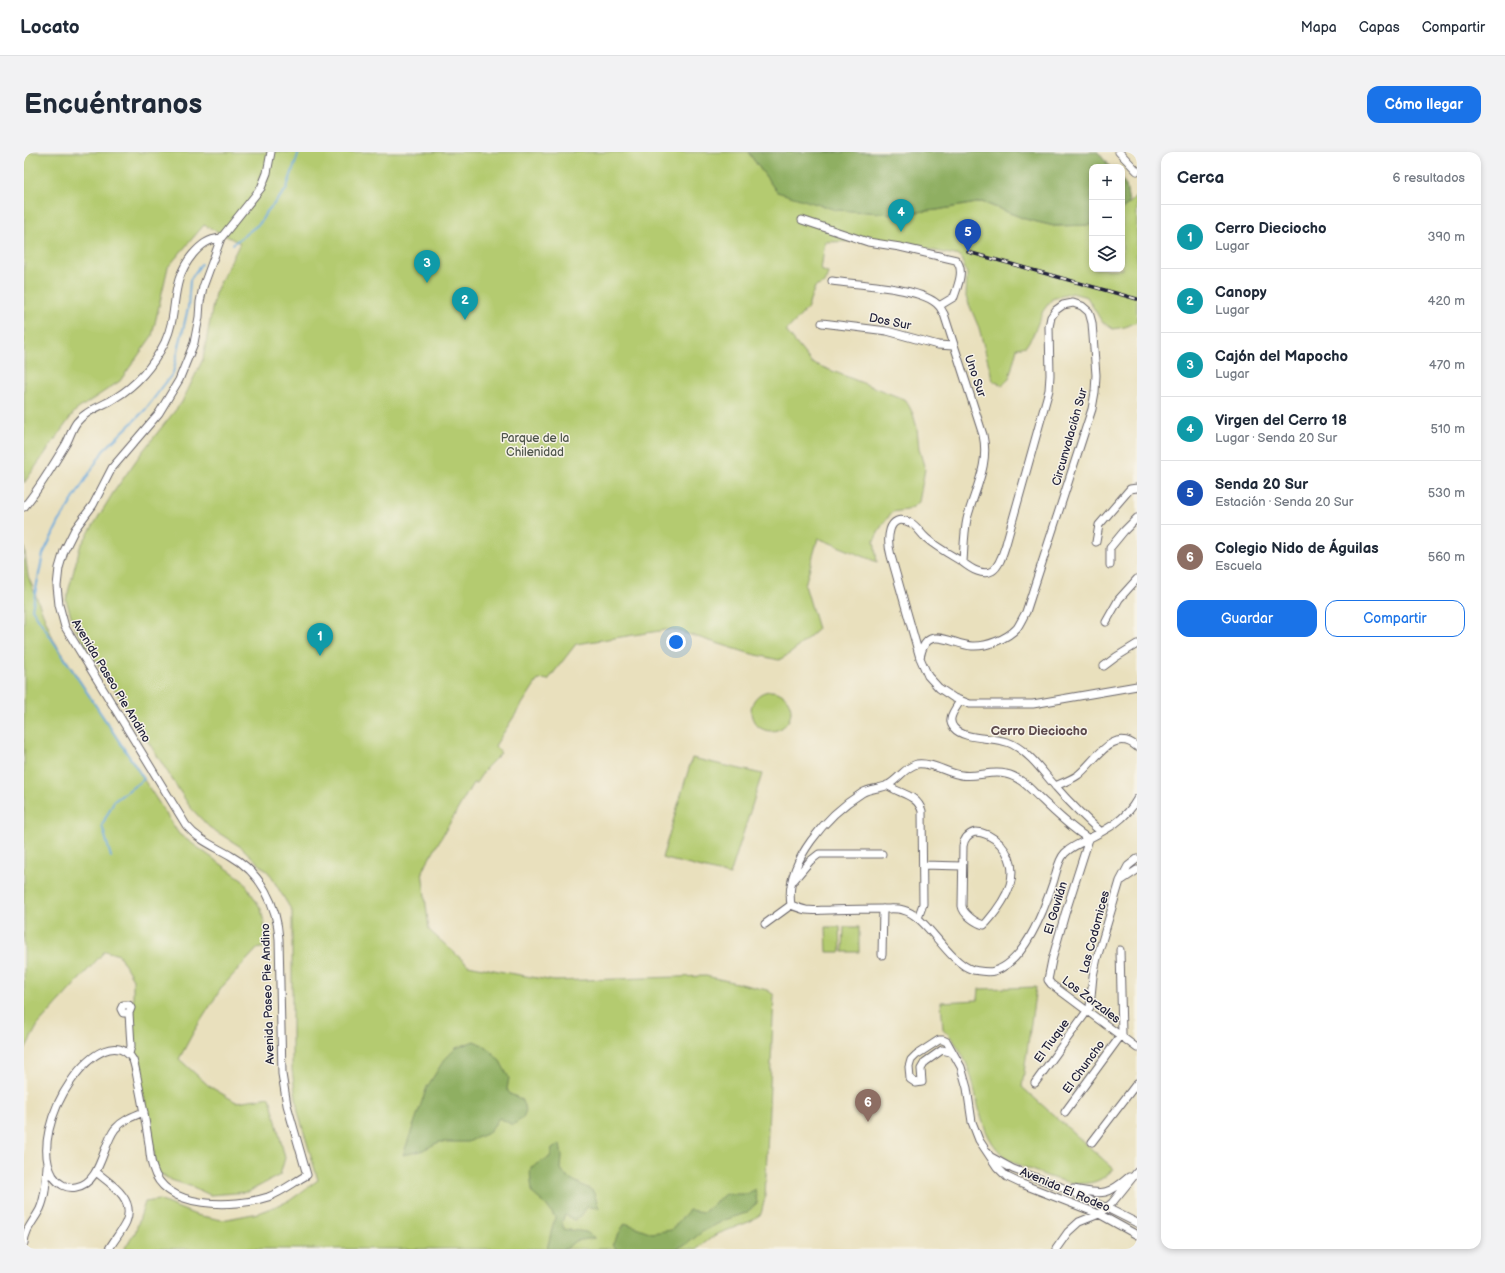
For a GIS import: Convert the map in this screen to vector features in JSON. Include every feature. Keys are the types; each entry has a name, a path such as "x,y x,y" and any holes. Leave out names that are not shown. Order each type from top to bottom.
{"street":[{"name":"Avenida Paseo Pie Andino","path":"144,1112 153,1168 159,1183 171,1192 185,1198 223,1204 247,1202 281,1192 308,1175 287,1105 282,1074 279,935 272,904 258,880 246,866 202,840 186,825 65,626 60,612 57,596 61,559 76,529 93,505 112,468 152,422 166,402 185,368 197,330 203,287 220,238 261,188 267,173 271,152"},
{"path":"1119,152 1137,171"},
{"path":"802,220 868,242 900,247 956,260 960,264 960,279 954,297 939,306 931,300 917,294 832,281"},
{"path":"24,507 57,458 77,422 92,410 124,392 140,377 154,360 165,341 173,320 175,293 182,270 190,257 201,246 212,239 220,238"},
{"name":"Circunvalación Sur","path":"1073,303 1082,306 1089,312 1092,323 1096,375 1094,400 1026,612 1017,628 992,643 982,646 969,646 947,638 937,637 926,643 920,658 889,551 888,538 890,529 893,524 900,521 911,523 931,542 974,570 987,573 992,571 1000,560 1006,544 1046,400 1050,375 1049,327 1051,317 1056,310 1063,305 1073,303"},
{"name":"Uno Sur","path":"939,306 944,314 983,435 985,446 984,464 967,521 963,562"},
{"name":"Dos Sur","path":"822,323 887,331 938,345 954,346"},
{"path":"1096,542 1099,524 1130,489 1137,488"},
{"path":"1110,565 1110,548 1137,518"},
{"path":"1106,622 1118,600 1137,578"},
{"path":"1104,666 1137,644"},
{"path":"920,658 931,680 943,692 960,701 975,704 1033,704 1137,686"},
{"path":"960,701 950,718 950,723 956,731 968,735 999,740 1011,744 1025,753 1039,766 1078,812 1101,832"},
{"path":"1055,786 1077,776 1109,744 1123,740 1132,743 1137,747"},
{"path":"791,905 790,895 796,867 809,842 847,803 864,792 887,785 897,779 907,768 918,764 927,765 963,776 1005,773 1017,778 1068,825 1089,839"},
{"path":"887,785 914,798 921,807 923,814 922,904 918,918"},
{"path":"791,905 805,910 905,910 918,918 965,966 974,970 988,972 1002,968 1013,960 1032,933 1051,890 1062,856 1073,847 1101,832 1124,817 1137,799"},
{"path":"975,832 986,834 993,838 1008,857 1012,872 1010,886 1002,903 985,925 980,924 963,910 962,866 964,842 968,836 975,832"},
{"name":"El Gavilán","path":"1051,984 1048,976 1052,960 1089,839"},
{"path":"792,881 810,861 819,854 882,854"},
{"name":"Las Codornices","path":"1088,1011 1091,1004 1093,976 1097,958 1120,882 1128,866 1137,859"},
{"path":"923,865 962,866"},
{"name":"Las Codornices","path":"1120,882 1137,870"},
{"path":"765,924 791,905"},
{"path":"882,955 883,909"},
{"path":"1120,950 1123,1029 1121,1036"},
{"name":"Los Zorzales","path":"1051,984 1137,1048"},
{"name":"El Tiuque","path":"1035,1083 1088,1011"},
{"path":"129,1013 131,1046 129,1054"},
{"name":"El Chuncho","path":"1065,1112 1121,1036"},
{"name":"Avenida El Rodeo","path":"954,1055 942,1050 925,1062 921,1069 922,1082 916,1083 910,1079 909,1068 911,1060 938,1040 944,1040 947,1042 954,1055 961,1068 966,1081 970,1114 975,1131 996,1167 1007,1177 1064,1201 1100,1214 1137,1235"},
{"path":"24,1243 29,1227 40,1208 44,1193 47,1164 46,1144 50,1118 58,1099 72,1077 88,1060 102,1051 116,1049 129,1054 135,1064 144,1112 125,1120 116,1129 96,1172 88,1182 82,1186 74,1188 63,1186 55,1179 47,1164"},
{"path":"1092,1142 1137,1083"},
{"name":"Avenida El Rodeo","path":"991,1157 1013,1169 1061,1187 1137,1223"},
{"path":"1007,1177 1009,1172 1013,1169"},
{"path":"1061,1187 1098,1194 1108,1192 1118,1187 1137,1171"},
{"path":"1056,1249 1068,1232 1084,1219 1100,1214 1107,1208 1118,1197 1137,1171"},
{"path":"96,1172 122,1194 128,1207 126,1223 111,1246 102,1249"},
{"path":"46,1180 49,1178 55,1179"},
{"path":"1064,1201 1077,1208 1084,1219"}],"green space":[{"name":"Parque de la Chilenidad","path":"24,152 748,152 777,192 895,214 937,210 982,202 1025,219 1054,226 1089,225 1089,272 1125,272 1125,207 1137,197 1137,322 1125,327 1113,329 1102,322 1087,297 1072,293 1052,299 1043,311 1033,335 1026,346 1017,348 1009,379 1002,385 993,381 979,328 966,297 967,274 960,256 916,247 869,241 825,242 821,270 828,273 825,283 815,287 807,309 786,331 812,363 906,400 913,414 917,428 919,449 925,469 919,502 906,510 892,512 881,527 874,541 877,562 818,538 805,585 818,629 791,653 779,660 748,653 672,629 576,644 548,680 543,679 537,681 495,746 501,753 486,768 476,783 473,783 422,871 429,930 468,965 554,981 706,976 767,990 774,995 765,1198 761,1214 751,1221 715,1235 697,1249 124,1249 135,1233 145,1202 159,1200 196,1215 222,1220 258,1213 289,1201 318,1180 298,1112 292,1070 292,911 269,873 241,847 209,827 190,807 75,628 66,600 80,547 113,493 142,452 182,402 203,359 215,293 240,243 204,225 168,267 152,336 120,381 75,411 24,483"},
{"path":"748,152 1098,152 1108,164 1089,164 1089,225 1054,226 1025,219 982,202 937,210 895,214 836,210 777,192"},
{"path":"1125,184 1126,185 1129,203 1125,206"},
{"path":"24,546 28,576 53,639 179,834 243,880 261,909 269,946 257,949 222,987 193,1033 179,1059 209,1086 236,1102 270,1097 285,1158 280,1175 248,1192 210,1195 193,1187 171,1180 157,1172 149,1118 139,1076 133,1028 133,979 119,955 105,951 38,1025 24,1051"},
{"path":"771,691 779,693 785,697 789,703 791,711 789,719 785,725 779,729 771,731 763,729 757,725 753,719 751,711 753,703 757,697 763,693"},
{"path":"692,758 762,774 730,875 662,858"},
{"path":"826,927 840,927 841,952 827,952"},
{"path":"844,927 859,927 859,952 843,952"},
{"path":"1036,987 1022,1087 1114,1169 1101,1179 1091,1183 1080,1184 1068,1182 1044,1175 1012,1162 1001,1153 992,1143 986,1131 966,1062 954,1042 943,1029 941,1002 978,1000 979,989"},
{"path":"474,1041 487,1047 500,1061 509,1078 507,1089 510,1094 521,1099 526,1110 523,1118 513,1125 499,1118 490,1132 468,1142 439,1142 421,1151 403,1155 427,1087 444,1060 456,1048"},
{"path":"560,1144 562,1157 561,1169 567,1177 593,1191 599,1208 587,1207 581,1216 574,1220 565,1215 562,1222 564,1229 586,1232 595,1238 575,1241 566,1249 547,1249 555,1217 546,1205 532,1193 530,1170 531,1167 550,1157 552,1149"},
{"path":"755,1189 757,1203 746,1213 725,1220 702,1232 687,1244 675,1249 617,1249 612,1245 625,1223 652,1233 671,1230 689,1210 704,1212 725,1194 747,1194"}],"waterway":[{"path":"233,244 260,223 265,214 286,190 299,152"},
{"path":"111,857 102,825 114,801 144,779 32,609 43,554 59,522 103,451 145,410 173,373 188,308 190,280 201,264"}],"railway":[{"path":"968,252 1137,299"}],"place":[{"name":"Virgen del Cerro 18","path":"901,232"},
{"name":"Senda 20 Sur","path":"968,252"},
{"name":"Cajón del Mapocho","path":"427,283"},
{"name":"Canopy","path":"465,320"},
{"name":"Cerro Dieciocho","path":"320,656"},
{"name":"Colegio Nido de Águilas","path":"868,1122"}],"district":[{"name":"Cerro Dieciocho","path":"1039,731"}]}
